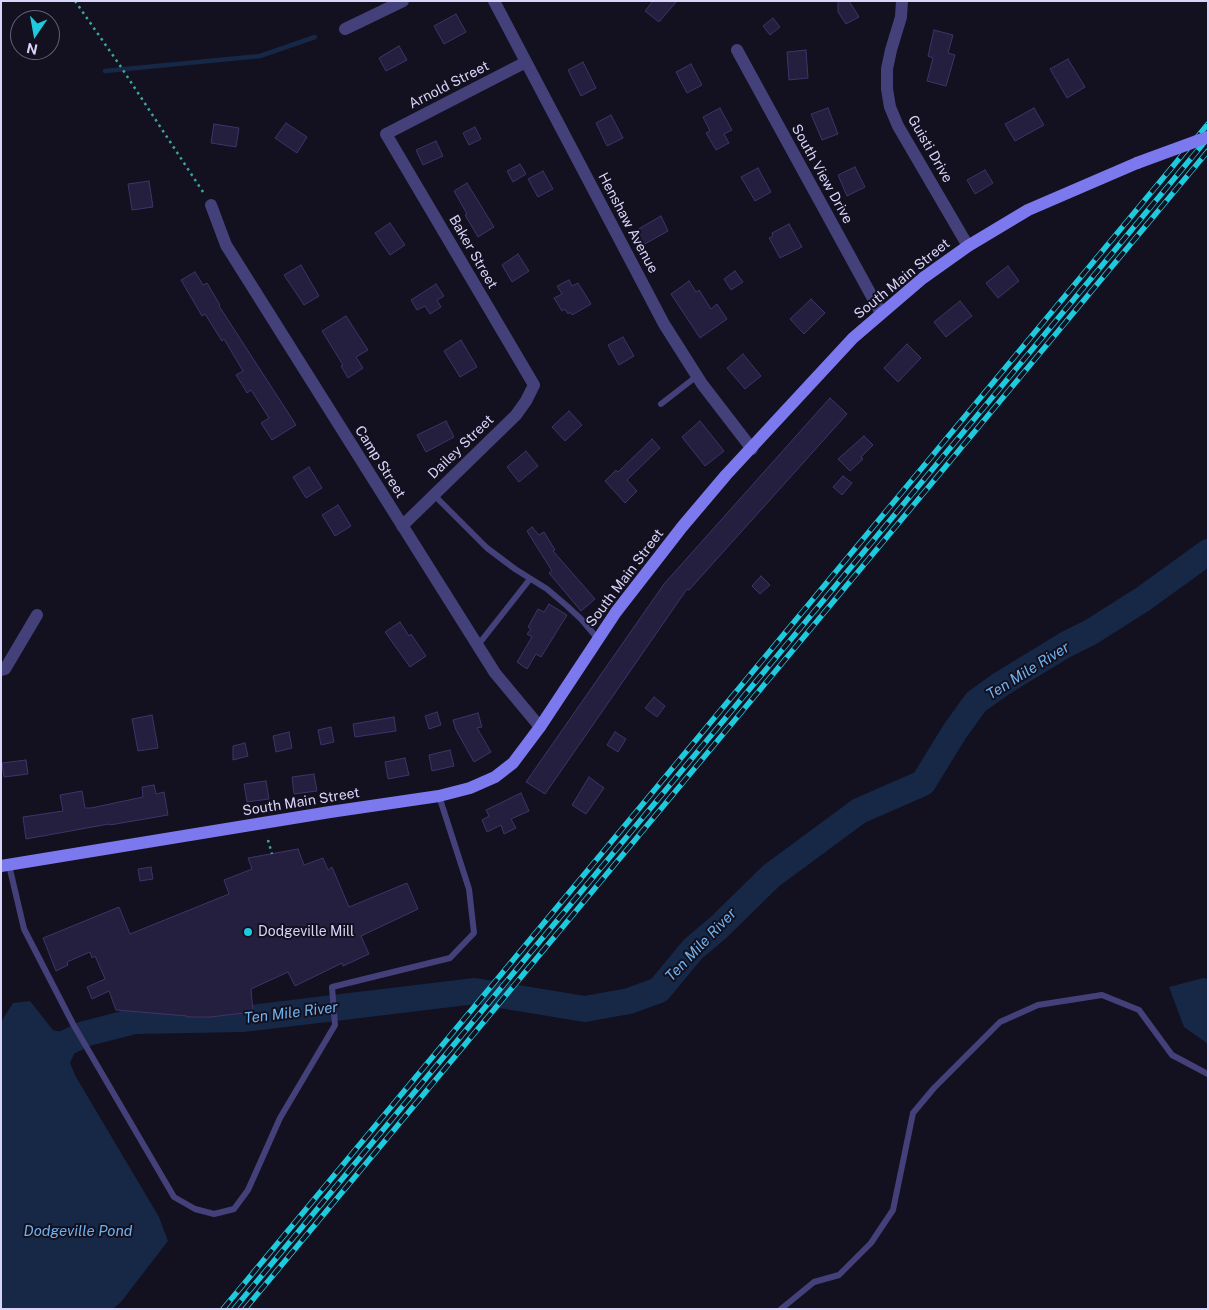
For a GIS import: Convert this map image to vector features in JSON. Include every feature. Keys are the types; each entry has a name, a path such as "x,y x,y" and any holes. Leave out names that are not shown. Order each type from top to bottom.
{"main road":[{"name":"South Main Street","path":"5,866 330,812 439,796 470,788 496,777 513,763 540,727 616,612 682,527 726,475 846,345 881,313 923,278 968,246 1028,210 1137,163 1208,138"}],"street":[{"path":"345,29 403,1"},
{"name":"Henshaw Avenue","path":"494,1 664,324 697,376 752,449"},
{"name":"Guisti Drive","path":"904,2 887,69 887,89 890,107 898,126 968,246"},
{"name":"South View Drive","path":"737,50 881,313"},
{"name":"Arnold Street","path":"386,134 526,62"},
{"name":"Baker Street","path":"386,134 534,385"},
{"name":"Camp Street","path":"211,205 226,245 402,526 495,673 540,727"},
{"name":"Dailey Street","path":"402,526 516,415 526,402 534,385"},
{"path":"1,670 5,669 37,615"}],"lane":[{"path":"661,404 697,376"},
{"path":"434,495 487,548 547,589 581,618 598,639"},
{"path":"478,645 530,579"},
{"path":"5,866 24,929 72,1024 174,1197 195,1209 214,1214 234,1209 248,1190 280,1118 335,1025 332,986 450,958 474,933 469,889 439,796"},
{"path":"781,1309 814,1282 839,1275 871,1243 893,1210 913,1113 934,1088 1000,1022 1038,1005 1102,995 1139,1010 1172,1055 1208,1074"}],"path":[{"path":"75,1 121,67 211,205"},
{"path":"268,840 272,854"}],"water":[{"path":"1203,978 1208,979 1208,1044 1184,1027 1169,987"},
{"name":"Dodgeville Pond","path":"30,1001 53,1030 62,1032 81,1025 91,1045 76,1050 70,1063 76,1077 159,1217 168,1241 121,1302 113,1309 1,1309 1,1022 13,1003"}],"building":[{"path":"653,1 677,1 659,22 645,11"},
{"path":"838,1 849,1 859,17 846,24 838,12"},
{"path":"456,14 466,32 444,44 434,26"},
{"path":"773,18 780,27 770,35 763,26"},
{"path":"934,30 953,35 948,53 955,55 946,86 927,81 933,58 928,56"},
{"path":"399,46 407,60 386,71 379,58"},
{"path":"806,50 808,78 789,80 787,52"},
{"path":"1068,59 1085,87 1067,98 1050,69"},
{"path":"583,62 596,88 581,96 568,70"},
{"path":"691,64 702,85 687,93 676,72"},
{"path":"720,108 732,130 724,134 729,143 716,150 706,133 710,131 703,117"},
{"path":"828,108 838,134 822,140 811,114"},
{"path":"1034,108 1044,125 1015,141 1005,124"},
{"path":"611,115 623,138 607,146 596,123"},
{"path":"286,123 307,137 297,153 275,138"},
{"path":"214,124 239,128 236,147 211,143"},
{"path":"475,127 481,139 469,145 463,133"},
{"path":"436,141 443,156 423,165 416,150"},
{"path":"520,164 526,174 513,182 507,171"},
{"path":"855,167 865,187 847,196 838,175"},
{"path":"758,168 771,192 755,201 741,177"},
{"path":"985,170 993,183 975,194 967,180"},
{"path":"543,171 553,189 538,197 528,179"},
{"path":"149,181 153,207 132,210 128,184"},
{"path":"467,183 494,227 478,237 454,191"},
{"path":"661,216 668,231 643,245 635,231"},
{"path":"390,223 405,245 390,255 375,233"},
{"path":"789,224 802,247 780,258 769,238 773,236 772,233"},
{"path":"518,254 529,271 512,282 502,265"},
{"path":"301,265 319,296 304,305 284,275"},
{"path":"1008,266 1019,281 998,298 986,283"},
{"path":"735,271 743,282 731,290 724,279"},
{"path":"195,272 203,285 207,283 219,306 296,425 272,440 261,423 269,418 251,390 247,393 236,375 243,371 224,339 222,341 205,314 202,316 181,280"},
{"path":"569,280 572,286 578,283 591,304 572,315 570,312 568,314 565,309 562,311 554,298 562,294 557,286"},
{"path":"689,281 696,292 699,290 711,309 717,304 727,319 700,338 671,294"},
{"path":"436,284 444,296 437,300 441,307 430,314 425,306 417,310 411,300"},
{"path":"811,299 825,313 804,334 790,319"},
{"path":"960,301 972,316 946,337 934,322"},
{"path":"346,316 368,350 356,357 363,368 348,378 341,366 343,365 322,331"},
{"path":"623,337 634,356 619,365 608,345"},
{"path":"461,340 477,367 460,377 444,351"},
{"path":"907,344 921,358 898,382 884,368"},
{"path":"743,354 761,376 745,389 727,368"},
{"path":"830,398 847,414 689,590 687,589 545,794 526,782 664,584"},
{"path":"569,411 582,425 565,441 552,427"},
{"path":"446,421 454,437 426,452 417,435"},
{"path":"700,421 724,451 705,466 682,437"},
{"path":"864,436 873,445 861,457 863,459 850,471 838,459"},
{"path":"652,439 660,448 627,480 637,491 625,503 605,481 616,470 618,472"},
{"path":"526,451 538,466 519,482 507,467"},
{"path":"309,467 322,488 306,498 293,477"},
{"path":"843,476 852,483 842,495 833,487"},
{"path":"338,505 351,526 335,536 322,515"},
{"path":"532,527 539,535 544,532 555,550 553,551 595,599 581,611 549,573 552,571 527,531"},
{"path":"761,576 770,585 760,594 752,586"},
{"path":"549,604 567,615 541,657 536,654 527,669 517,662 532,637 527,634 531,629 528,627 538,609 544,612"},
{"path":"400,622 426,656 410,667 385,632"},
{"path":"654,697 665,706 657,717 645,708"},
{"path":"437,712 441,725 429,729 425,716"},
{"path":"478,713 482,727 477,728 491,752 474,762 456,730 453,720"},
{"path":"152,715 158,748 138,751 132,719"},
{"path":"394,717 396,731 355,737 353,724"},
{"path":"331,727 334,742 321,745 318,730"},
{"path":"289,732 292,748 276,752 273,736"},
{"path":"615,732 626,739 618,752 607,745"},
{"path":"245,743 248,756 233,760 233,746"},
{"path":"450,750 454,766 432,771 429,755"},
{"path":"405,758 409,775 388,779 385,762"},
{"path":"26,760 28,774 4,777 2,763"},
{"path":"314,774 317,791 294,794 292,777"},
{"path":"589,777 604,788 586,814 572,805"},
{"path":"266,781 269,799 247,802 244,784"},
{"path":"154,785 156,794 164,792 168,815 26,839 23,817 63,811 60,795 82,791 85,808 91,808 143,797 142,787"},
{"path":"521,793 529,811 511,819 516,828 504,834 501,825 487,832 482,820 489,816 486,810"},
{"name":"Dodgeville Mill","path":"298,849 304,865 323,858 328,870 332,867 349,907 407,883 418,909 361,936 369,954 343,966 342,963 295,986 288,972 251,989 253,1012 210,1017 187,1017 116,1010 109,991 92,999 87,987 105,979 95,956 92,958 90,952 67,962 68,965 56,971 43,938 119,907 130,934 229,894 224,880 252,869 248,858"},
{"path":"151,867 153,879 140,881 138,869"}],"waterway":[{"path":"105,71 260,56 315,37"},
{"name":"Ten Mile River","path":"1,1085 58,1047 84,1034 135,1021 243,1019 475,991 585,1009 629,1001 659,990 693,949 719,927 771,876 859,811 923,783 955,731 976,702 1001,684 1065,645 1091,632 1143,599 1208,552"}],"railway":[{"path":"223,1309 1208,124"},
{"path":"234,1309 1208,138"},
{"path":"245,1309 1208,151"}],"place":[{"name":"Dodgeville Mill","path":"248,932"}]}
